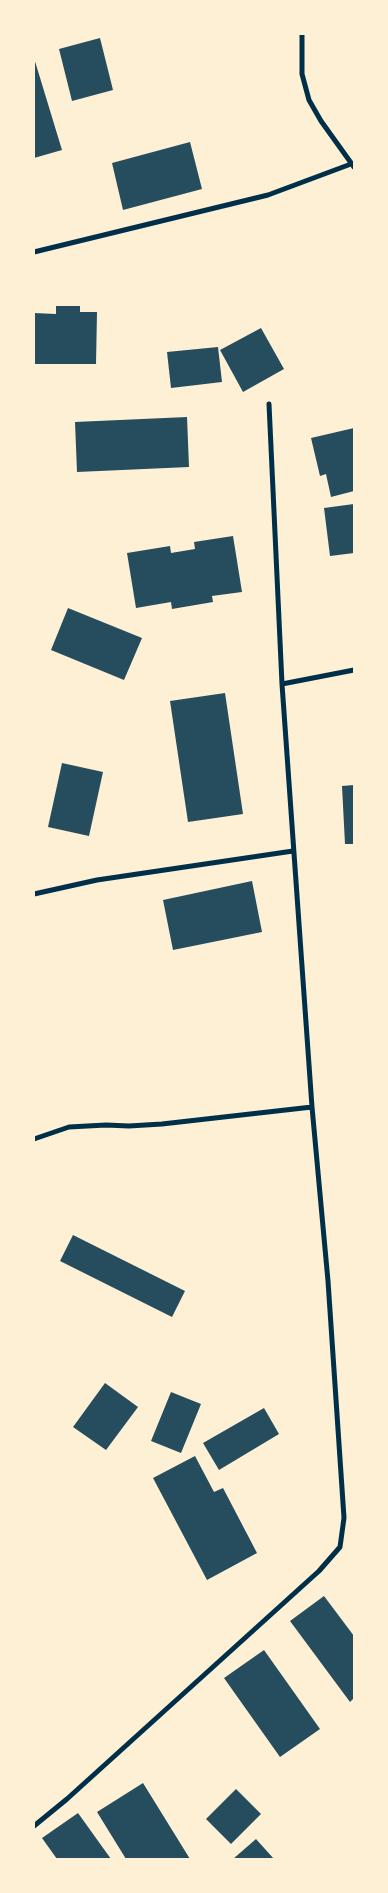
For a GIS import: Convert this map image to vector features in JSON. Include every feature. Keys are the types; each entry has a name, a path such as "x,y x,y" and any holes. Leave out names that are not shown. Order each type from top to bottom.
{"street":[{"path":"34,252 268,195 353,165 321,121 309,100 302,74 302,34"},
{"path":"34,1826 67,1799 203,1676 318,1571 340,1547 344,1508 328,1281 312,1107 293,851 282,684 269,404"},
{"path":"282,684 354,670"},
{"path":"34,894 97,880 293,851"},
{"path":"34,1139 69,1127 162,1124 312,1107"}],"building":[{"path":"100,38 113,90 72,101 59,49"},
{"path":"34,58 62,150 34,158"},
{"path":"190,142 202,189 123,210 112,163"},
{"path":"56,306 80,306 80,312 97,312 96,364 34,364 34,313 56,314"},
{"path":"261,328 284,369 243,392 220,350"},
{"path":"218,347 222,382 171,388 167,352"},
{"path":"187,417 189,467 77,472 75,422"},
{"path":"354,428 354,491 331,497 326,474 320,476 311,438"},
{"path":"354,504 354,553 330,556 324,508"},
{"path":"233,536 242,592 212,596 213,602 172,609 171,602 136,608 127,553 170,546 171,553 195,549 194,542"},
{"path":"68,608 142,638 124,680 51,650"},
{"path":"225,693 243,814 188,822 170,701"},
{"path":"62,763 103,772 89,836 48,827"},
{"path":"354,785 354,844 345,844 342,786"},
{"path":"252,881 262,932 173,950 163,900"},
{"path":"73,1235 185,1291 172,1317 60,1261"},
{"path":"105,1383 138,1407 106,1450 73,1427"},
{"path":"171,1392 201,1404 181,1453 151,1441"},
{"path":"264,1408 279,1434 219,1470 203,1443"},
{"path":"195,1456 214,1492 223,1488 257,1553 207,1580 153,1478"},
{"path":"324,1596 354,1636 354,1698 350,1702 290,1621"},
{"path":"264,1650 320,1729 280,1757 224,1678"},
{"path":"143,1783 190,1859 126,1859 97,1812"},
{"path":"236,1789 261,1814 231,1844 206,1819"},
{"path":"78,1813 111,1859 57,1859 42,1838"},
{"path":"256,1839 274,1859 233,1859"}]}
